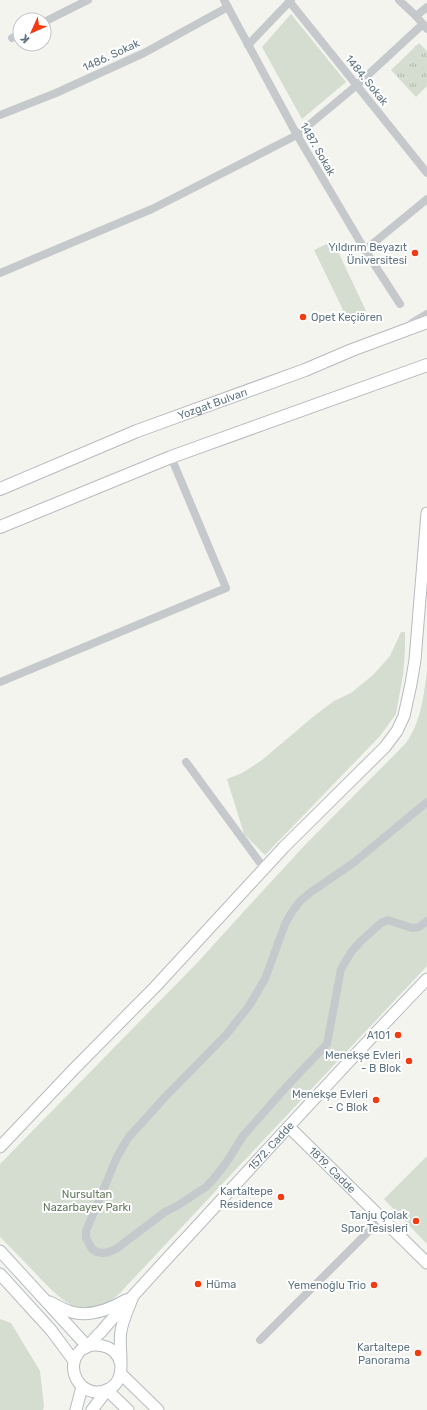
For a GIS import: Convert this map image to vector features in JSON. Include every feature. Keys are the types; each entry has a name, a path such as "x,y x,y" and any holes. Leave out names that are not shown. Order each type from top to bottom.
{"main road":[{"name":"Yozgat Bulvarı","path":"0,488 137,432 305,370 352,350 427,322"},
{"path":"0,527 171,457 427,365"},
{"path":"0,1147 156,986 264,868 385,747 397,731 404,716 415,660 427,513"},
{"name":"1572. Cadde","path":"87,1346 427,979"},
{"name":"1819. Cadde","path":"289,1127 427,1263"},
{"path":"0,1251 87,1346"},
{"path":"0,1274 51,1330 74,1361"},
{"path":"45,1300 76,1313 93,1313 117,1305 133,1296"},
{"path":"92,1410 107,1390 115,1385 121,1370 119,1346 121,1330 133,1296"},
{"path":"107,1390 95,1392 82,1387 77,1382 74,1375 74,1361 87,1346 95,1344 102,1345 109,1347 115,1352 119,1358 121,1370 158,1410"},
{"path":"76,1410 82,1387"},
{"path":"107,1390 128,1410"}],"street":[{"path":"52,18 88,0"},
{"path":"0,273 152,209 297,135 425,27 399,0"},
{"path":"248,45 290,1"},
{"name":"1484. Sokak","path":"290,1 427,173"},
{"name":"1487. Sokak","path":"226,3 297,135 365,250 400,304"},
{"name":"1486. Sokak","path":"0,115 56,93 144,53 226,3"},
{"path":"416,16 427,7"},
{"path":"365,250 427,200"},
{"path":"386,338 427,314"},
{"path":"0,682 226,588 171,457"},
{"path":"186,762 264,868"},
{"path":"427,802 352,864 300,901 285,924 265,979 249,1006 225,1036 166,1096 128,1138 117,1157 86,1231 86,1238 92,1249 103,1253 116,1249 165,1212 206,1187 226,1163 243,1136 327,1044 341,969 352,951 381,923 388,920 412,928 419,927 427,921"},
{"path":"260,1340 382,1218"}],"green space":[{"path":"291,14 346,82 302,119 262,47"},
{"path":"419,43 427,51 427,86 416,97 391,70"},
{"path":"333,241 366,311 348,320 314,250"},
{"path":"401,632 405,632 405,651 403,675 396,714 380,736 265,855 244,834 227,779 242,773 262,760 314,716 334,701 351,693 373,675 390,656"},
{"name":"Nursultan Nazarbayev Parkı","path":"427,670 427,966 119,1294 106,1303 95,1308 84,1309 65,1301 46,1285 0,1237 0,1164 197,963 305,845 406,743 418,717 423,699"},
{"name":"Tanju Çolak Spor Tesisleri","path":"427,1156 427,1244 384,1199"},
{"path":"0,1319 11,1323 40,1371 44,1406 43,1410 0,1410"}],"place":[{"name":"Yıldırım Beyazıt Üniversitesi","path":"415,253"},
{"name":"Opet Keçiören","path":"303,317"},
{"name":"A101","path":"398,1035"},
{"name":"Menekşe Evleri - B Blok","path":"409,1061"},
{"name":"Menekşe Evleri - C Blok","path":"376,1100"},
{"name":"Kartaltepe Residence","path":"281,1197"},
{"name":"Tanju Çolak Spor Tesisleri","path":"416,1221"},
{"name":"Hüma","path":"198,1284"},
{"name":"Yemenoğlu Trio","path":"374,1285"},
{"name":"Kartaltepe Panorama","path":"418,1353"}]}
